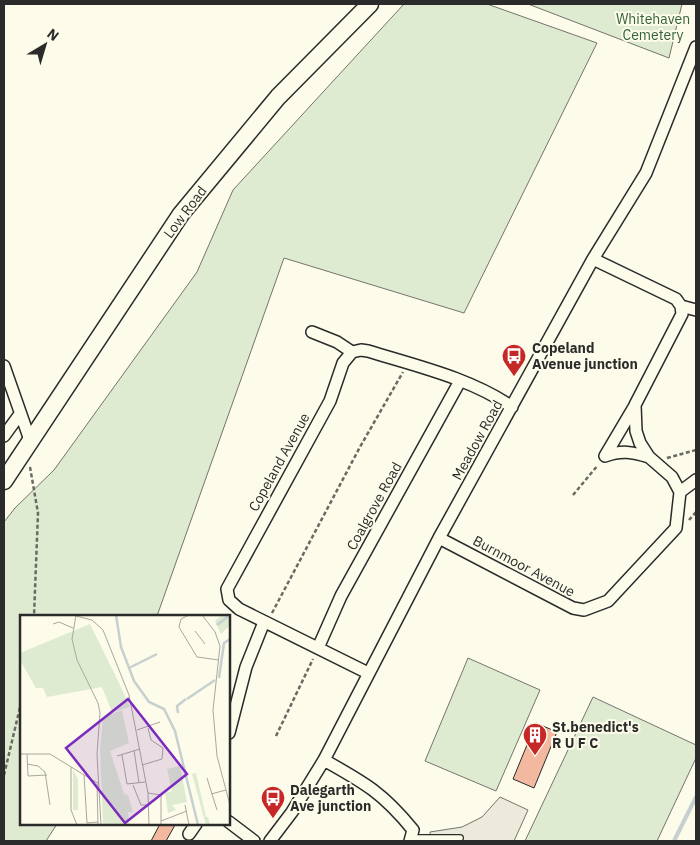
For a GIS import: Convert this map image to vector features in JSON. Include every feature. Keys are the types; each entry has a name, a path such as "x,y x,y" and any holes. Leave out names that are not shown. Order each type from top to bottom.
{"main road":[{"name":"Low Road","path":"4,481 31,443 181,214 278,97 370,4"}],"street":[{"name":"Meadow Road","path":"270,841 292,812 324,760 439,538 593,260 646,173 696,47"},
{"path":"593,260 676,299 681,306 682,314 605,456"},
{"path":"681,306 696,310"},
{"path":"312,332 338,342 352,352 368,351 460,381 487,392 512,407"},
{"name":"Copeland Avenue","path":"352,352 343,363 330,401 227,589 229,600 239,609 368,673"},
{"path":"4,366 31,443"},
{"name":"Coalgrove Road","path":"318,647 342,596 460,381"},
{"path":"634,405 636,431 640,443 652,459 672,477 680,492 696,480"},
{"path":"4,436 20,414"},
{"path":"605,456 631,451 652,459"},
{"name":"Burnmoor Avenue","path":"439,538 573,608 584,610 608,601 676,528 680,492"},
{"path":"230,729 246,667 266,623"},
{"path":"324,760 371,786 392,804 412,830 411,840"},
{"path":"230,823 254,841"},
{"path":"189,834 195,825"}],"lane":[{"path":"411,840 460,838"}],"path":[{"path":"266,623 360,447 408,364"},
{"path":"652,459 696,450"},
{"path":"573,495 605,456"},
{"path":"20,458 30,466 38,513 34,615"},
{"path":"276,736 318,647"},
{"path":"4,775 20,707"}],"green space":[{"path":"404,4 487,4 597,43 464,313 284,258 157,615 20,615 20,825 56,825 46,841 4,841 4,522 15,508 54,470 197,272 233,190"},
{"name":"Whitehaven Cemetery","path":"528,4 682,4 669,58"},
{"path":"468,658 540,690 496,791 425,761"},
{"path":"593,697 696,745 696,758 657,841 525,841"}],"shaded area":[{"path":"500,797 528,810 514,841 430,841 430,832 462,827 482,817"}],"building":[{"name":"St.benedict's R U F C","path":"536,723 557,732 534,788 513,779"},
{"path":"159,825 175,825 166,841 151,841"}],"waterway":[{"path":"674,841 696,797"}],"place":[{"name":"Copeland Avenue junction","path":"514,377"},
{"name":"St.benedict's R U F C","path":"535,756"},
{"name":"Dalegarth Ave junction","path":"273,819"}]}
